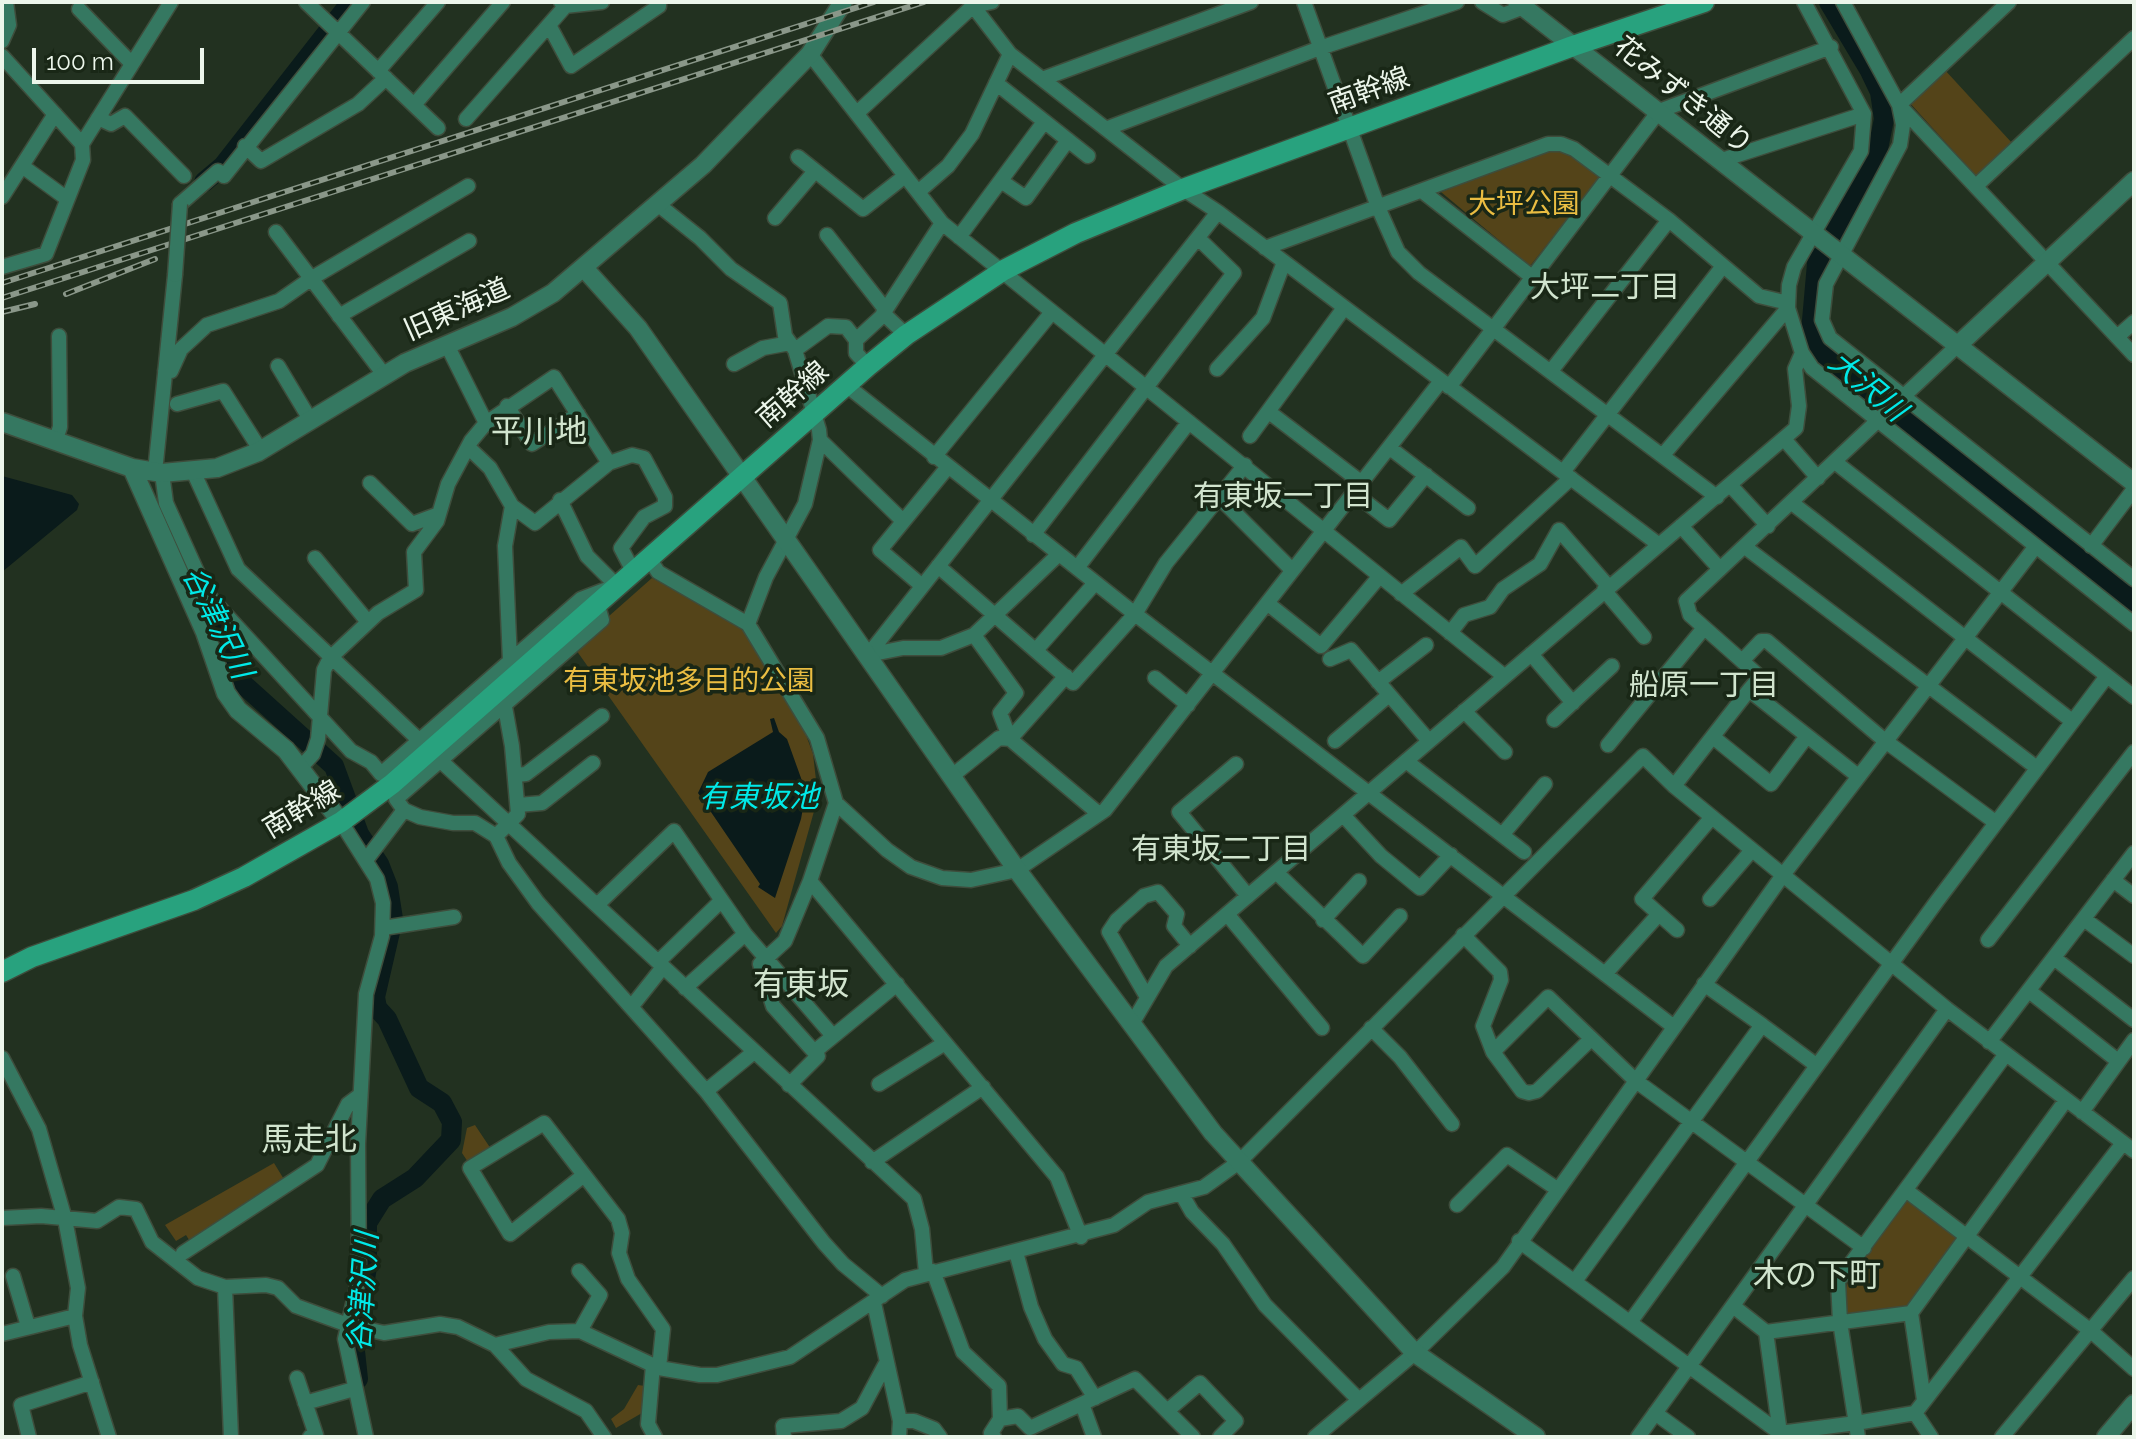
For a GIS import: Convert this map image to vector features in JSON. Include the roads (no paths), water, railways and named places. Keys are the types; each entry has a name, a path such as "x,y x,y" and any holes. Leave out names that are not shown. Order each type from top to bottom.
{"main road":[{"name":"南幹線","path":"2,972 194,900 244,877 341,822 392,784 868,366 906,335 1004,270 1076,233 1183,189 1573,46 1704,2"}],"street":[{"path":"2,41 9,25 6,2"},
{"path":"306,2 438,128"},
{"path":"363,2 330,28 224,176 218,171 180,204 158,472 166,503 207,594 351,751 371,762 381,774 581,599 617,586 587,556 560,500"},
{"path":"245,146 261,161 358,104 438,2"},
{"path":"414,105 503,2"},
{"path":"466,119 565,3 602,2"},
{"path":"549,25 571,66 659,6 659,2"},
{"name":"旧東海道","path":"2,422 132,468 158,472 193,471 238,462 261,451 405,363 533,306 584,268 660,206 810,54 843,2"},
{"path":"857,113 973,6 992,2"},
{"path":"1042,79 1251,2"},
{"path":"1304,2 1389,235 1407,262 1717,497"},
{"path":"1108,128 1320,48 1457,2"},
{"path":"1482,2 1503,15 1521,4"},
{"path":"1804,2 1831,47 1864,114 1861,151 1794,267 1788,305 1802,353 1812,368 2134,624"},
{"path":"1843,2 1899,105 2134,355"},
{"path":"1899,105 2009,2"},
{"path":"2,267 46,254 83,160 82,144 132,64 164,4"},
{"name":"花みずき通り","path":"1521,4 1842,256"},
{"path":"973,6 1010,54 1183,189 1218,212 1658,544"},
{"path":"79,9 132,64"},
{"path":"1976,186 2134,38"},
{"path":"468,447 490,468 512,506 535,523 609,463 632,455 644,458 665,497 665,506 644,517 621,548 641,565 748,624 817,738 836,803 887,850 911,867 942,878 971,880 1017,870 1105,810 1390,448 1493,328 1659,111 1831,47"},
{"path":"810,54 942,223 1504,676"},
{"path":"918,192 948,166 972,134 1010,54"},
{"path":"2,56 82,144"},
{"path":"996,83 1088,156"},
{"path":"1899,105 1903,125 1900,145 1826,284 1821,303 1822,320 1830,338 1842,351 2134,579"},
{"path":"2,197 55,114"},
{"path":"1719,161 1864,114"},
{"path":"98,118 111,124 125,116 184,176"},
{"path":"959,237 1044,122"},
{"path":"1001,181 1026,198 1068,140"},
{"path":"1265,248 1548,144 1574,149 1669,220 1759,296 1788,305"},
{"path":"798,157 863,209 905,176"},
{"path":"22,166 66,198"},
{"path":"775,218 815,171"},
{"path":"1674,786 1760,677 1690,615 1686,601 2134,181"},
{"path":"165,371 171,371 181,349 207,325 279,301 312,278 468,186"},
{"path":"1422,191 1532,277"},
{"path":"660,206 731,269 780,303 815,411 820,440 805,504 786,538 748,624"},
{"path":"868,655 1218,212"},
{"path":"1551,371 1669,220"},
{"path":"856,340 884,311 942,223"},
{"path":"276,232 385,376"},
{"path":"827,235 906,335"},
{"path":"1033,535 1234,273 1198,238"},
{"path":"339,316 469,241"},
{"path":"1842,256 2134,486 2091,546"},
{"path":"1217,369 1263,318 1284,262"},
{"path":"1401,594 1461,547 1475,566 1567,475 1608,414 1723,266"},
{"path":"584,268 638,328 1017,870 1213,1133 1415,1353 1536,1437"},
{"path":"1663,455 1788,305"},
{"path":"1250,436 1344,308"},
{"path":"934,457 1052,312"},
{"path":"2117,337 2134,322"},
{"path":"734,364 763,348 792,347 828,326 846,327 856,340 856,353 868,366"},
{"path":"55,442 60,427 59,336"},
{"path":"447,345 486,423"},
{"path":"1133,1022 1166,966 1796,428 1799,416 1795,369 1802,353"},
{"path":"278,366 311,421"},
{"path":"301,767 313,754 318,739 324,670 330,658 368,622 416,590 414,552 437,521 448,484 468,447 486,423 554,377 609,463"},
{"path":"846,385 1033,535 1674,1027"},
{"path":"177,404 223,391 261,451"},
{"path":"507,406 532,444 578,414"},
{"path":"1269,412 1358,488 1389,520 1426,475"},
{"path":"1077,568 1189,422"},
{"path":"1784,439 1818,478"},
{"path":"820,440 903,521"},
{"path":"1390,448 1468,508"},
{"path":"1835,462 2134,697"},
{"path":"938,566 1073,683 1135,614 1166,563 1245,465"},
{"path":"132,468 205,632 226,693 238,710 273,737 301,767 366,860 383,903 383,928 366,994 360,1095 359,1278 345,1339 366,1437"},
{"path":"921,585 880,550 947,468"},
{"path":"193,471 238,569 420,741"},
{"path":"370,483 412,524 439,514"},
{"path":"1731,486 1768,526"},
{"path":"1219,497 1292,570"},
{"path":"1792,503 2072,721"},
{"path":"510,661 505,546 512,506"},
{"path":"1681,526 1720,569"},
{"path":"1450,633 1464,615 1490,607 1503,589 1540,564 1559,530 1644,637"},
{"path":"1315,1437 1415,1353 1503,1267 1783,875 1926,684 2036,546"},
{"path":"1745,547 2037,768"},
{"path":"868,655 903,648 941,648 974,635 1059,554"},
{"path":"315,558 368,622"},
{"path":"1267,603 1321,646 1379,577"},
{"path":"1036,650 1095,583"},
{"path":"597,602 602,620 396,799 404,810 453,823 475,823 496,836 509,863 538,903 706,1091 824,1243 878,1300 885,1365 900,1421 899,1437"},
{"path":"1608,745 1704,628"},
{"path":"974,635 1016,693 1000,713 1010,739 1098,813"},
{"path":"1742,661 1761,641 1767,641 1884,740 1995,822"},
{"path":"1378,682 1426,645"},
{"path":"1330,659 1351,650 1429,741"},
{"path":"1531,654 1573,703"},
{"path":"1554,720 1612,666"},
{"path":"1010,739 1066,676"},
{"path":"1631,1321 1995,822 2107,676"},
{"path":"1155,678 1188,705"},
{"path":"1749,690 1858,776"},
{"path":"1335,741 1389,695"},
{"path":"496,836 518,814 516,775 505,707"},
{"path":"1464,711 1505,752"},
{"path":"516,775 526,774 602,716"},
{"path":"1713,737 1771,784 1807,736"},
{"path":"952,776 999,738 1010,739"},
{"path":"1988,940 2134,752"},
{"path":"495,1345 549,1332 580,1331 656,1366 717,1375 790,1357 905,1280 1081,1237 1114,1225 1148,1202 1204,1187 1239,1162 1643,756 1674,786 1947,1009 2129,1147 1915,1413 1857,1430 1779,1435 1690,1365 1519,1241"},
{"path":"1406,761 1524,852"},
{"path":"442,762 914,1199 930,1272 963,1352 999,1386 1000,1419 991,1433 994,1437"},
{"path":"518,805 542,803 593,763"},
{"path":"1236,764 1179,812 1248,896"},
{"path":"1502,835 1545,784"},
{"path":"789,1085 818,1056 773,1006 760,964 785,941 810,881 836,803"},
{"path":"366,860 404,810"},
{"path":"1343,815 1381,856 1420,888 1451,855"},
{"path":"1677,930 1642,899 1712,817"},
{"path":"597,905 674,831 745,934 833,1036"},
{"path":"1710,899 1752,850"},
{"path":"1989,1042 2134,853"},
{"path":"1276,872 1363,956 1400,916"},
{"path":"2113,880 2134,896"},
{"path":"810,881 1057,1177 1081,1237"},
{"path":"1323,920 1359,881"},
{"path":"1147,997 1109,932 1117,920 1144,896 1158,892 1177,914 1174,926 1190,946"},
{"path":"632,1006 660,965 721,901"},
{"path":"1227,914 1322,1028"},
{"path":"1605,974 1659,914"},
{"path":"383,928 454,917"},
{"path":"2084,919 2134,956"},
{"path":"685,988 745,934"},
{"path":"1463,935 1500,972 1501,980 1483,1026 1493,1052 1522,1091 1537,1091 1590,1040"},
{"path":"2054,958 2134,1020"},
{"path":"814,1052 897,984"},
{"path":"1704,984 1816,1065"},
{"path":"2029,991 2118,1061"},
{"path":"1493,1052 1548,997 1636,1081 1864,1248"},
{"path":"1638,1437 1947,1009"},
{"path":"1575,1281 1762,1025"},
{"path":"1371,1028 1400,1057 1452,1124"},
{"path":"2082,1112 2134,1040"},
{"path":"879,1084 945,1043"},
{"path":"706,1091 754,1052"},
{"path":"1857,1430 1840,1322 1838,1281 2006,1054"},
{"path":"4,1065 39,1129 65,1219 78,1288 75,1316 109,1437"},
{"path":"872,1162 983,1087"},
{"path":"183,1253 317,1165 348,1104 360,1095"},
{"path":"1924,1400 1911,1313 2066,1100"},
{"path":"584,1175 510,1234 470,1168 544,1123 618,1219 622,1233 619,1253 628,1279 663,1329 648,1424 655,1437"},
{"path":"1457,1205 1507,1155 1557,1189"},
{"path":"1907,1191 2091,1331 2134,1369"},
{"path":"1181,1193 1198,1219 1223,1244 1265,1305 1359,1400"},
{"path":"2,1218 97,1221 119,1207 136,1209 152,1242 198,1278 225,1287 266,1285 278,1288 296,1306 348,1325 384,1333 440,1324 458,1327 495,1345 526,1379 586,1411 604,1437"},
{"path":"1016,1252 1031,1307 1045,1339 1063,1364 1076,1368 1088,1401 1094,1437"},
{"path":"579,1271 600,1295 580,1331"},
{"path":"13,1276 28,1326"},
{"path":"2002,1437 2134,1278"},
{"path":"225,1287 231,1437"},
{"path":"1733,1306 1766,1332 1779,1435"},
{"path":"1766,1332 1911,1313"},
{"path":"2,1334 75,1316"},
{"path":"784,1437 783,1426 841,1421 862,1408 885,1365"},
{"path":"297,1378 316,1435 310,1437"},
{"path":"1000,1419 1018,1416 1030,1428 1135,1379 1190,1436"},
{"path":"29,1437 21,1405 92,1382"},
{"path":"1167,1411 1200,1383 1236,1421 1220,1437"},
{"path":"305,1403 354,1389"},
{"path":"2106,1437 2134,1404"},
{"path":"1655,1413 1688,1437"},
{"path":"1915,1413 1931,1437"},
{"path":"900,1421 914,1421 934,1429 940,1437"}],"water":[{"path":"2,476 72,495 79,504 77,510 2,572"},
{"name":"有東坂池","path":"774,718 779,732 787,739 806,792 801,819 775,898 758,887 760,884 698,793 708,772 773,732 770,719"}],"waterway":[{"name":"谷津沢川","path":"204,182 223,166 351,2"},
{"name":"大沢川","path":"1829,2 1880,92 1884,119 1878,149 1817,264 1811,332 1827,357 2134,602"},
{"name":"谷津沢川","path":"194,579 243,684 334,766 359,834 379,864 388,887 393,919 375,997 377,1008 387,1019 419,1088 442,1103 452,1122 451,1140 415,1178 382,1199 367,1223 367,1267 354,1342 358,1379"}],"railway":[{"path":"2,283 874,2"},
{"path":"2,298 924,2"},
{"path":"66,294 155,259"},
{"path":"2,312 35,304"}],"district":[{"name":"大坪二丁目","path":"1605,288"},
{"name":"平川地","path":"539,432"},
{"name":"有東坂一丁目","path":"1283,497"},
{"name":"船原一丁目","path":"1704,686"},
{"name":"有東坂二丁目","path":"1221,850"},
{"name":"有東坂","path":"801,985"},
{"name":"馬走北","path":"309,1140"},
{"name":"木の下町","path":"1817,1276"}],"park label":[{"name":"大坪公園","path":"1524,205"},
{"name":"有東坂池多目的公園","path":"689,682"}]}
